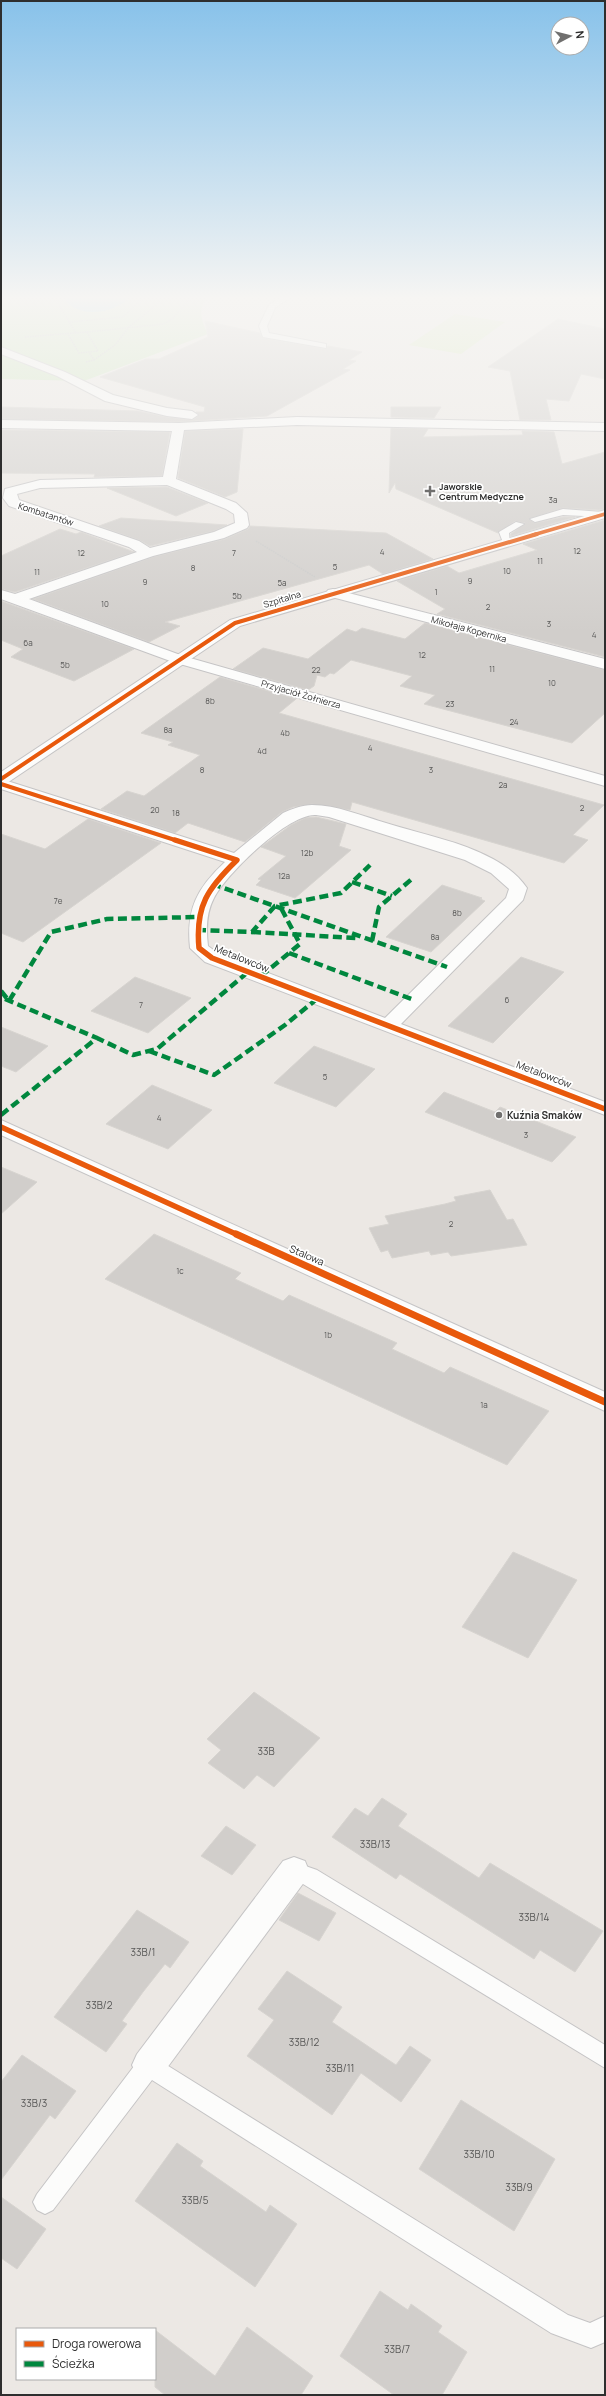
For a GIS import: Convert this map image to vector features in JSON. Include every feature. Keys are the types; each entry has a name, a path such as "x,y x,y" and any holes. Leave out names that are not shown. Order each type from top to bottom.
{"street":[{"path":"157,409 212,418 605,427"},
{"path":"1,424 179,427 297,421"},
{"path":"169,481 179,427"},
{"name":"Kombatantów","path":"148,553 134,544 14,503 10,498 10,492 24,487 40,484 169,481 231,506 240,513 242,519 242,525 235,529"},
{"name":"Szpitalna","path":"1,780 178,659 235,623 603,515"},
{"path":"16,599 148,553 219,535 235,529"},
{"name":"Mikołaja Kopernika","path":"337,592 605,664"},
{"name":"Przyjaciół Żołnierza","path":"1,594 178,659 605,781"},
{"path":"1,784 236,860"},
{"name":"Metalowców","path":"389,1025 514,900 518,888 503,872 477,858 331,812 306,810 293,814 236,860 216,879 205,895 197,934 199,948 212,958 605,1109"},
{"name":"Stalowa","path":"1,1127 605,1402"},
{"path":"149,2065 294,1871"}],"lane":[{"path":"535,519 563,512 603,515"},
{"path":"507,543 504,532 519,524"},
{"path":"294,1871 310,1877 605,2057"},
{"path":"45,2202 149,2065 560,2324 591,2336 605,2328"}],"path":[{"path":"235,529 337,592"}],"building":[{"path":"1,409 138,411 167,417 193,420 199,415 196,412 204,412 205,409 280,409 267,416 179,422 1,419"},
{"path":"391,409 440,409 434,418 391,417"},
{"path":"518,409 548,409 551,420 520,420"},
{"path":"391,428 428,429 423,437 523,435 522,431 554,432 562,464 605,452 605,509 563,508 529,519 535,523 563,517 575,517 511,536 511,534 525,523 515,521 498,533 396,489 395,483 389,493"},
{"path":"243,429 237,492 225,497 178,478 185,431"},
{"path":"1,430 170,432 162,476 94,477 95,474 1,473"},
{"path":"167,487 208,503 176,516 107,488"},
{"path":"121,518 227,525 214,531 150,546 139,540 99,526"},
{"path":"605,520 605,657 437,614 445,609 397,581 447,566 459,573 537,550 523,544"},
{"path":"250,526 386,533 433,559 383,574 369,565 165,622 180,626 149,642 33,599 153,557 225,539 248,529"},
{"path":"60,529 76,534 81,532 134,552 15,592 1,589 1,556"},
{"path":"1,601 134,649 74,681 11,657 23,649 1,640"},
{"path":"425,623 605,670 605,713 572,743 424,704 435,695 400,686 412,676 351,660 334,674 330,673 325,677 317,675 314,686 308,690 233,669 263,648 308,659 347,629 356,632 362,628 405,639"},
{"path":"220,677 296,699 279,713 604,805 573,835 588,840 564,863 352,802 350,810 312,804 293,807 282,812 245,842 188,823 175,833 101,809 127,791 144,796 200,755 168,745 173,742 141,733"},
{"path":"316,817 346,824 339,846 351,850 295,898 256,885 261,880 258,879 286,856 261,847 291,825 305,818"},
{"path":"88,819 161,843 23,942 1,933 1,834 45,849"},
{"path":"442,885 482,898 480,899 485,901 431,952 386,937"},
{"path":"521,957 564,972 493,1043 448,1026"},
{"path":"135,977 191,998 148,1033 91,1011"},
{"path":"1,1027 48,1046 16,1072 1,1066"},
{"path":"314,1046 375,1069 336,1107 274,1083"},
{"path":"152,1085 212,1110 168,1149 106,1124"},
{"path":"444,1092 495,1112 500,1107 576,1137 552,1162 425,1112"},
{"path":"1,1167 37,1182 1,1214"},
{"path":"490,1190 507,1220 513,1219 527,1245 451,1256 448,1252 431,1255 429,1251 392,1258 388,1250 381,1252 369,1228 389,1224 385,1216 445,1204 456,1201 454,1197"},
{"path":"154,1234 241,1273 235,1279 283,1301 289,1295 397,1343 392,1349 444,1373 450,1367 549,1411 507,1465 105,1279"},
{"path":"513,1552 577,1580 528,1658 462,1627"},
{"path":"254,1692 320,1738 274,1787 257,1775 244,1789 208,1763 221,1750 207,1739"},
{"path":"382,1798 407,1814 398,1826 479,1878 490,1863 603,1931 575,1972 540,1950 534,1959 400,1874 396,1879 332,1837 355,1808 368,1816"},
{"path":"226,1826 256,1845 232,1875 201,1856"},
{"path":"298,1893 336,1913 319,1941 279,1920"},
{"path":"137,1910 189,1942 170,1968 165,1964 143,1992 122,2021 127,2024 106,2052 54,2017"},
{"path":"287,1971 342,2007 332,2022 396,2065 410,2046 431,2060 401,2102 361,2073 332,2115 247,2056 274,2020 258,2009"},
{"path":"22,2055 76,2091 55,2119 50,2115 1,2180 1,2082"},
{"path":"461,2100 555,2159 514,2231 419,2169"},
{"path":"177,2143 203,2161 200,2166 266,2212 270,2205 297,2224 255,2287 135,2201"},
{"path":"1,2197 46,2229 17,2269 1,2258"},
{"path":"380,2291 408,2310 411,2304 442,2326 438,2332 467,2352 442,2395 394,2395 340,2356"},
{"path":"247,2327 313,2376 301,2395 165,2395 155,2387 156,2331 215,2376"}],"marked path":[{"path":"197,930 252,932 275,906 341,893 370,865"},
{"path":"372,941 379,907 413,878"},
{"path":"352,882 392,896"},
{"path":"212,884 447,967"},
{"path":"261,976 300,944 281,908"},
{"path":"1,991 9,1001 51,932 107,919 199,917"},
{"path":"252,932 356,938"},
{"path":"289,953 414,1000"},
{"path":"1,1115 97,1038 133,1055 157,1049 248,972"},
{"path":"149,1051 214,1075 285,1025 318,998"},
{"path":"5,999 97,1038"}],"cycle path":[{"path":"1,779 235,623 605,514"},
{"path":"1,784 237,860 210,889 204,898 200,909 197,933 199,948 212,958 605,1109"},
{"path":"1,1127 605,1402"}],"place":[{"name":"Jaworskie Centrum Medyczne","path":"430,491"},
{"name":"Kuźnia Smaków","path":"499,1115"}]}
